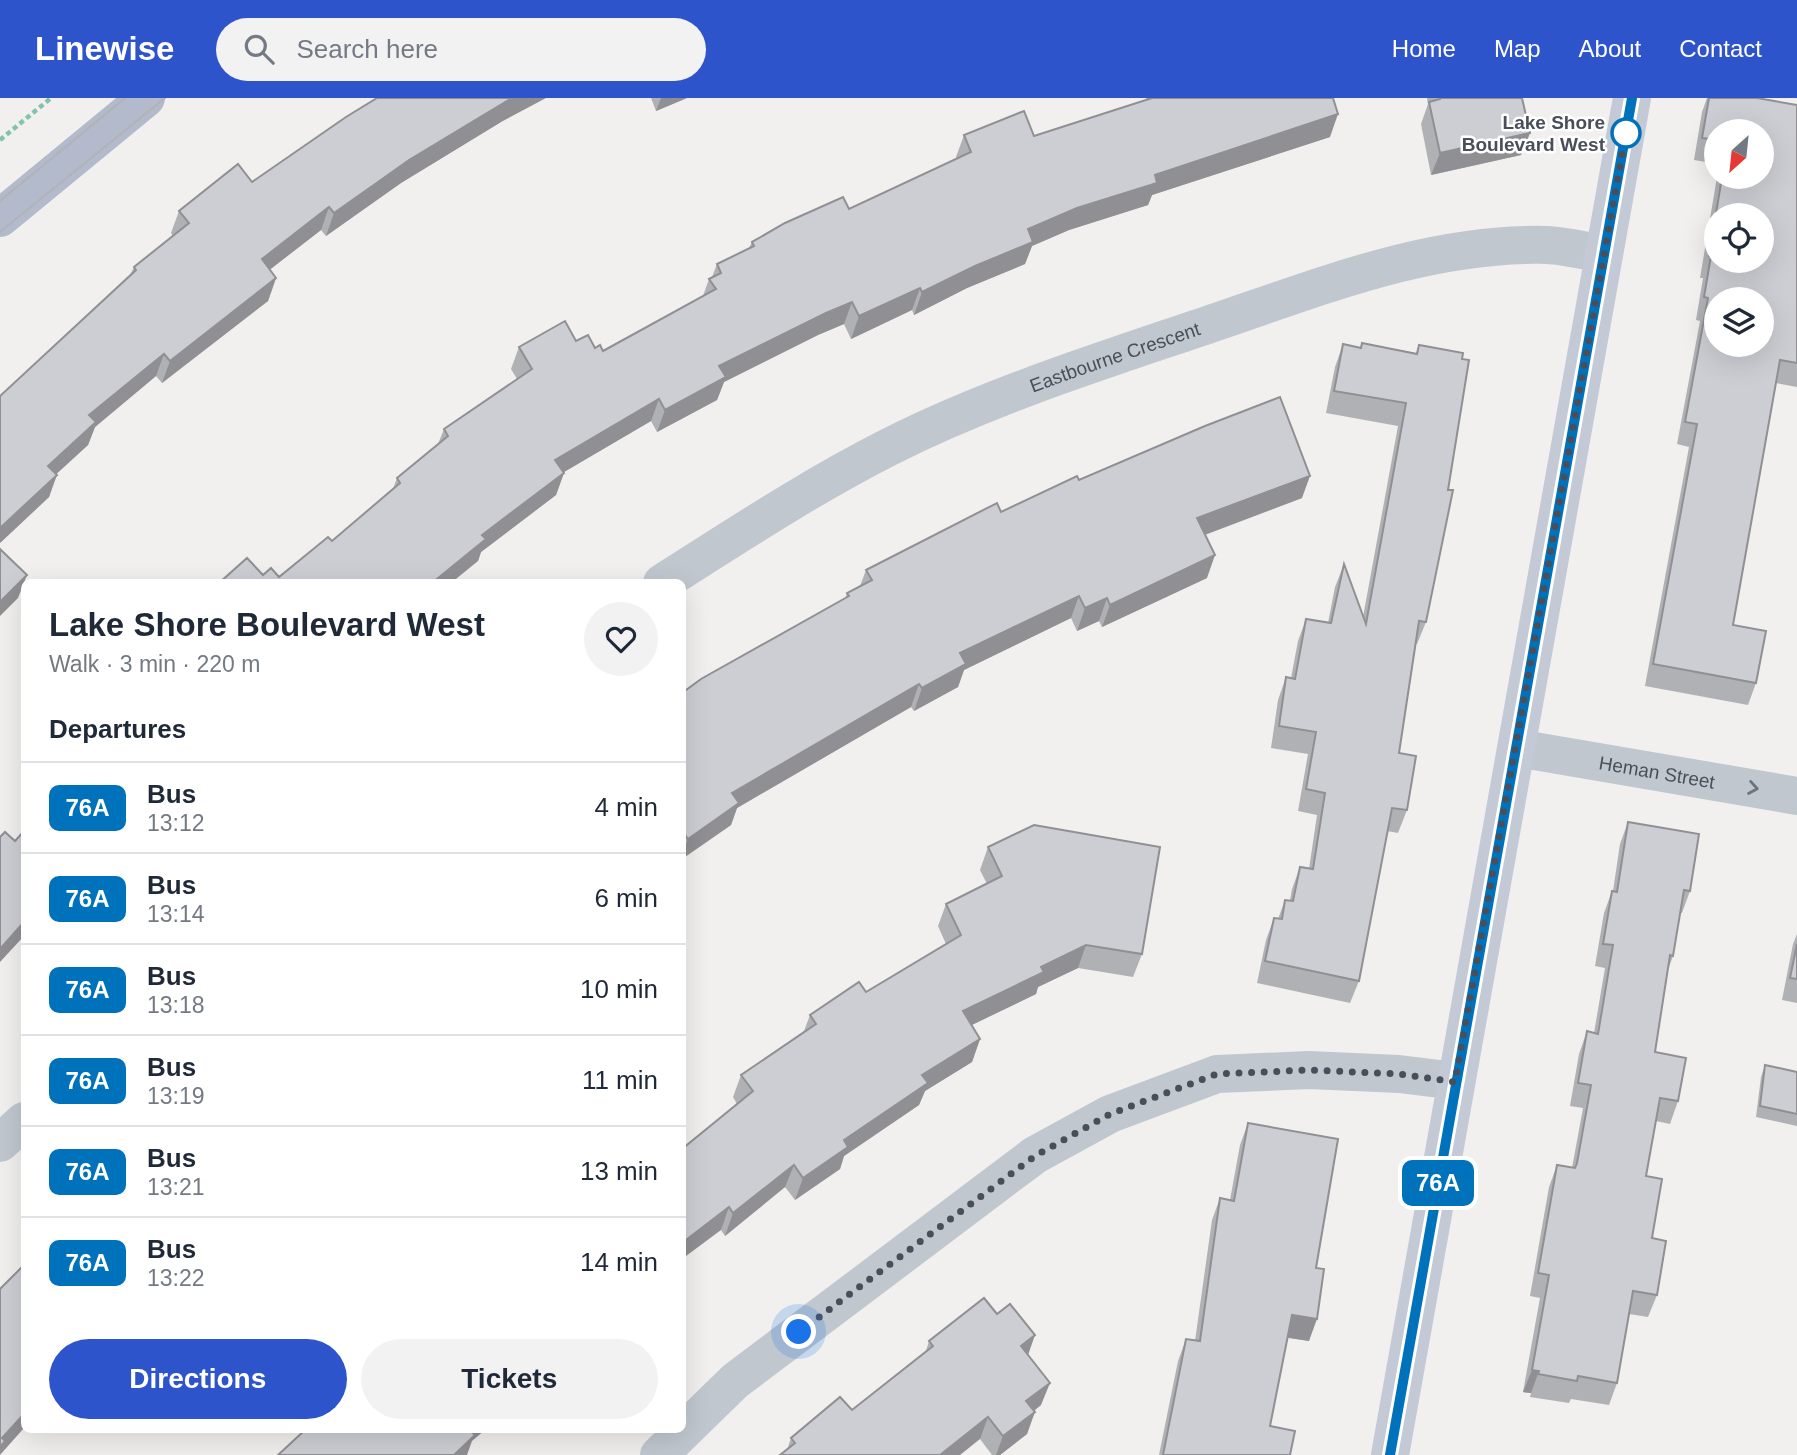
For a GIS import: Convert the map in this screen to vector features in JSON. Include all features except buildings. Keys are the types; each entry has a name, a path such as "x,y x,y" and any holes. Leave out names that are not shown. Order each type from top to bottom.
{"main road":[{"path":"0,218 146,98"},
{"path":"1390,1455 1632,98"}],"street":[{"name":"Eastbourne Crescent","path":"668,579 761,520 889,447 1023,388 1344,278 1427,256 1518,245 1550,245 1604,254"},
{"name":"Heman Street","path":"1517,748 1797,796"},
{"path":"686,1429 746,1372 1035,1156 1110,1114 1217,1074 1309,1070 1399,1074 1455,1082"},
{"path":"0,1143 21,1124"},
{"path":"659,1455 682,1433"}],"path":[{"path":"0,140 51,98"}],"tram line":[{"path":"0,201 125,98"},
{"path":"0,232 165,98"}],"bus line":[{"name":"76A","path":"1390,1455 1632,98"}],"place":[{"name":"Lake Shore Boulevard West","path":"1626,133"}],"route":[{"path":"799,1332 1035,1156 1110,1114 1217,1074 1309,1070 1399,1074 1455,1082 1626,133"}]}
